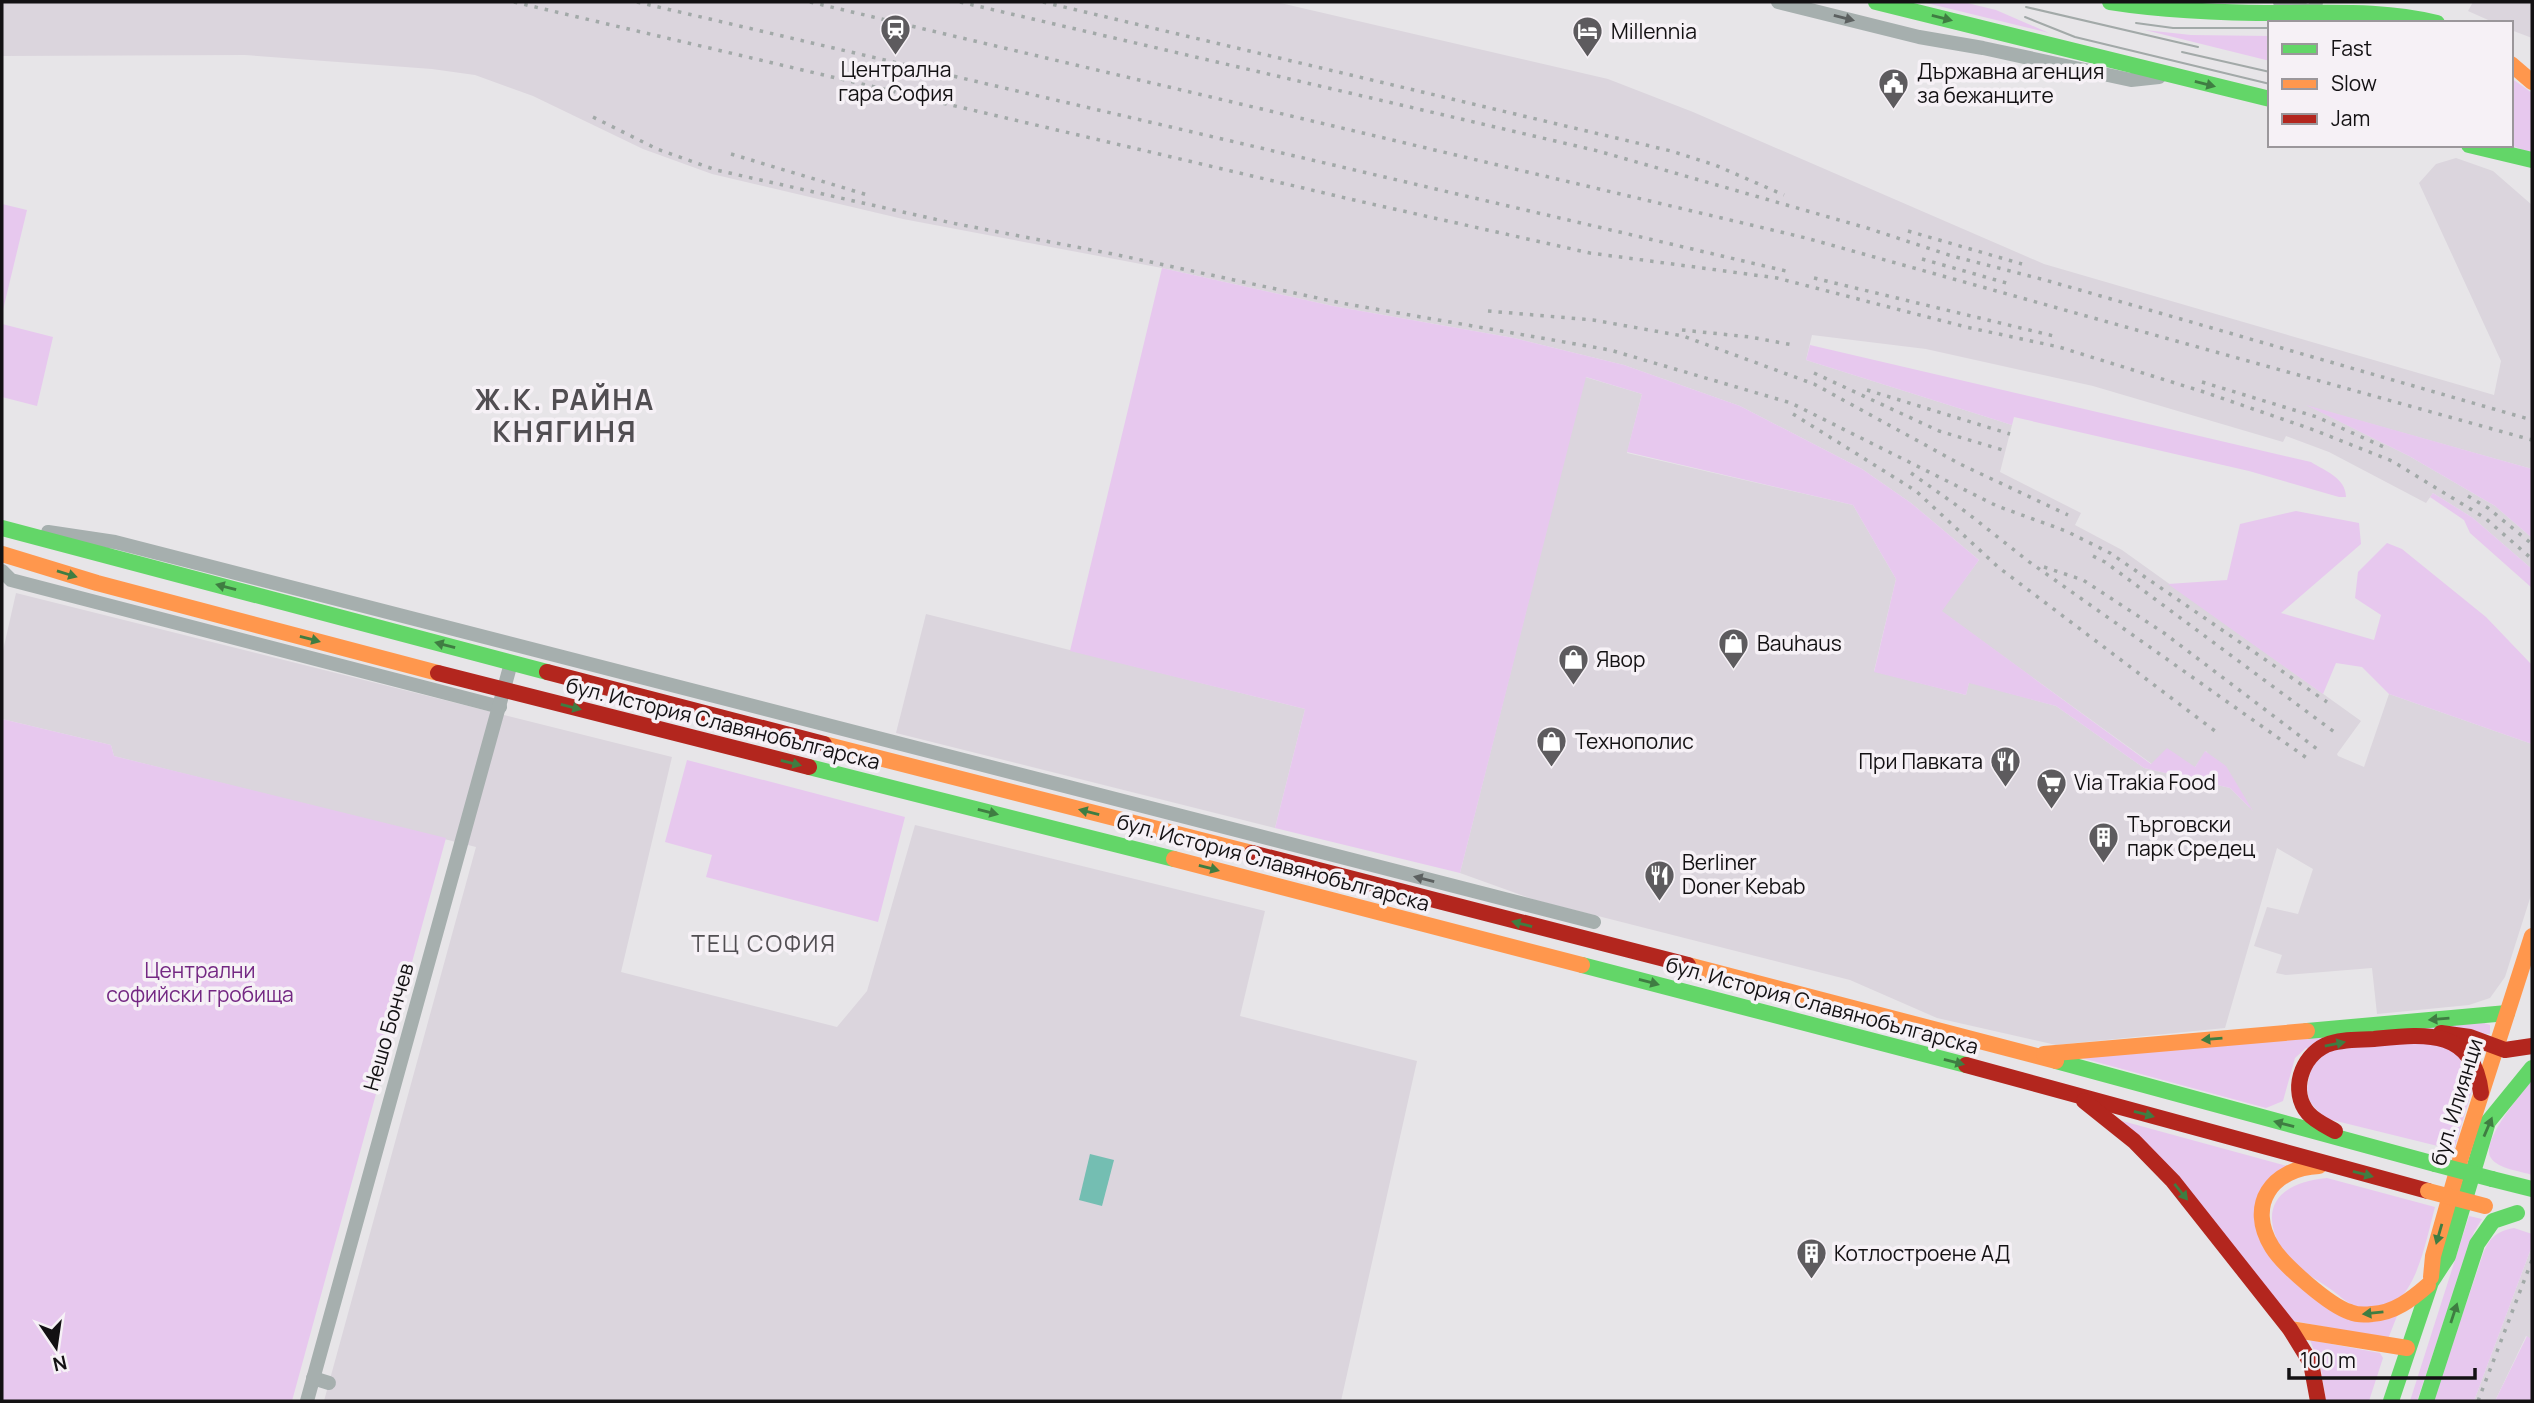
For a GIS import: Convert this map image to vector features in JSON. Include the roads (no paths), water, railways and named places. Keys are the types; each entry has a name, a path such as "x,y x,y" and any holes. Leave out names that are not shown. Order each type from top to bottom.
{"main road":[{"path":"1875,2 2268,99"},
{"path":"2110,2 2155,10 2189,12 2315,8 2423,21"},
{"path":"2513,66 2532,82"},
{"path":"2475,147 2532,160"},
{"path":"2475,147 2532,170"},
{"name":"бул. История Славянобългарска","path":"2,527 511,663 1588,942 1949,1032 2532,1189"},
{"name":"бул. История Славянобългарска","path":"2,554 97,583 504,691 1126,846 2524,1216"},
{"name":"бул. Илиянци","path":"2431,1282 2433,1255 2532,936"},
{"path":"2029,1055 2507,1013"},
{"path":"2350,1142 2317,1121 2304,1106 2299,1083 2306,1062 2323,1047 2337,1042 2457,1034 2505,1050 2532,1046"},
{"path":"2416,1035 2444,1039 2460,1049 2477,1071 2480,1098"},
{"name":"бул. Илиянци","path":"2391,1401 2431,1282 2448,1256 2488,1122 2532,1068"},
{"path":"2078,1096 2134,1141 2173,1181 2290,1329 2311,1363 2318,1401"},
{"path":"2334,1166 2294,1169 2283,1174 2269,1189 2263,1204 2262,1225 2270,1245 2284,1263 2348,1312 2359,1315 2394,1310 2431,1282"},
{"path":"2426,1401 2477,1244 2493,1220 2524,1216"},
{"path":"2290,1329 2407,1348"}],"street":[{"path":"1778,2 1919,37 2131,80 2170,75"},
{"path":"2280,2 2315,8"},
{"name":"бул. История Славянобългарска","path":"2,527 115,542 1594,922"},
{"path":"2,571 11,580 500,707"},
{"name":"Нешо Бончев","path":"307,1401 511,663"},
{"path":"313,1378 329,1383"}],"tram line":[{"path":"2026,7 2198,47"},
{"path":"2025,17 2075,37 2268,84"},
{"path":"2136,23 2173,28 2268,28"},
{"path":"2182,52 2268,72"}],"railway":[{"path":"514,2 1590,253 1777,278 1966,327 2059,347 2204,392 2314,430 2392,461 2485,518 2532,559"},
{"path":"637,2 1786,271"},
{"path":"810,2 1806,238 2532,440"},
{"path":"960,2 1598,151 1867,228 1952,256 2045,280 2532,420"},
{"path":"1043,2 1671,151 1715,165 1784,195"},
{"path":"593,117 657,149 716,170 952,223 1341,303 1610,350 1791,403 1997,506 2066,531 2110,553 2327,702"},
{"path":"731,154 871,196"},
{"path":"1908,231 2022,264"},
{"path":"1922,259 2010,284"},
{"path":"1814,278 2058,337"},
{"path":"1488,311 1593,320 1683,336 1814,384 1960,464 2068,515"},
{"path":"1682,330 1750,337 1793,345"},
{"path":"1814,373 1939,431 2006,451"},
{"path":"2202,382 2317,417 2386,448"},
{"path":"1867,390 2010,434"},
{"path":"1793,414 1916,491 1998,567 2215,731"},
{"path":"1911,473 2028,561 2311,761"},
{"path":"2468,496 2488,508 2532,544"},
{"path":"2093,556 2105,562 2337,734"},
{"path":"2044,567 2083,580 2164,633 2321,752"},
{"path":"2478,1401 2532,1260"}],"place":[{"name":"Централна гара София","path":"896,57"},
{"name":"Millennia","path":"1588,59"},
{"name":"Държавна агенция за бежанците","path":"1894,111"},
{"name":"Bauhaus","path":"1734,671"},
{"name":"Явор","path":"1573,687"},
{"name":"Технополис","path":"1552,769"},
{"name":"При Павката","path":"2006,789"},
{"name":"Via Trakia Food","path":"2051,810"},
{"name":"Търговски парк Средец","path":"2104,864"},
{"name":"Berliner Doner Kebab","path":"1659,902"},
{"name":"Котлостроене АД","path":"1811,1281"}],"district":[{"name":"Ж.К. РАЙНА КНЯГИНЯ","path":"565,416"},
{"name":"ТЕЦ СОФИЯ","path":"764,944"}],"park label":[{"name":"Централни софийски гробища","path":"200,983"}]}
